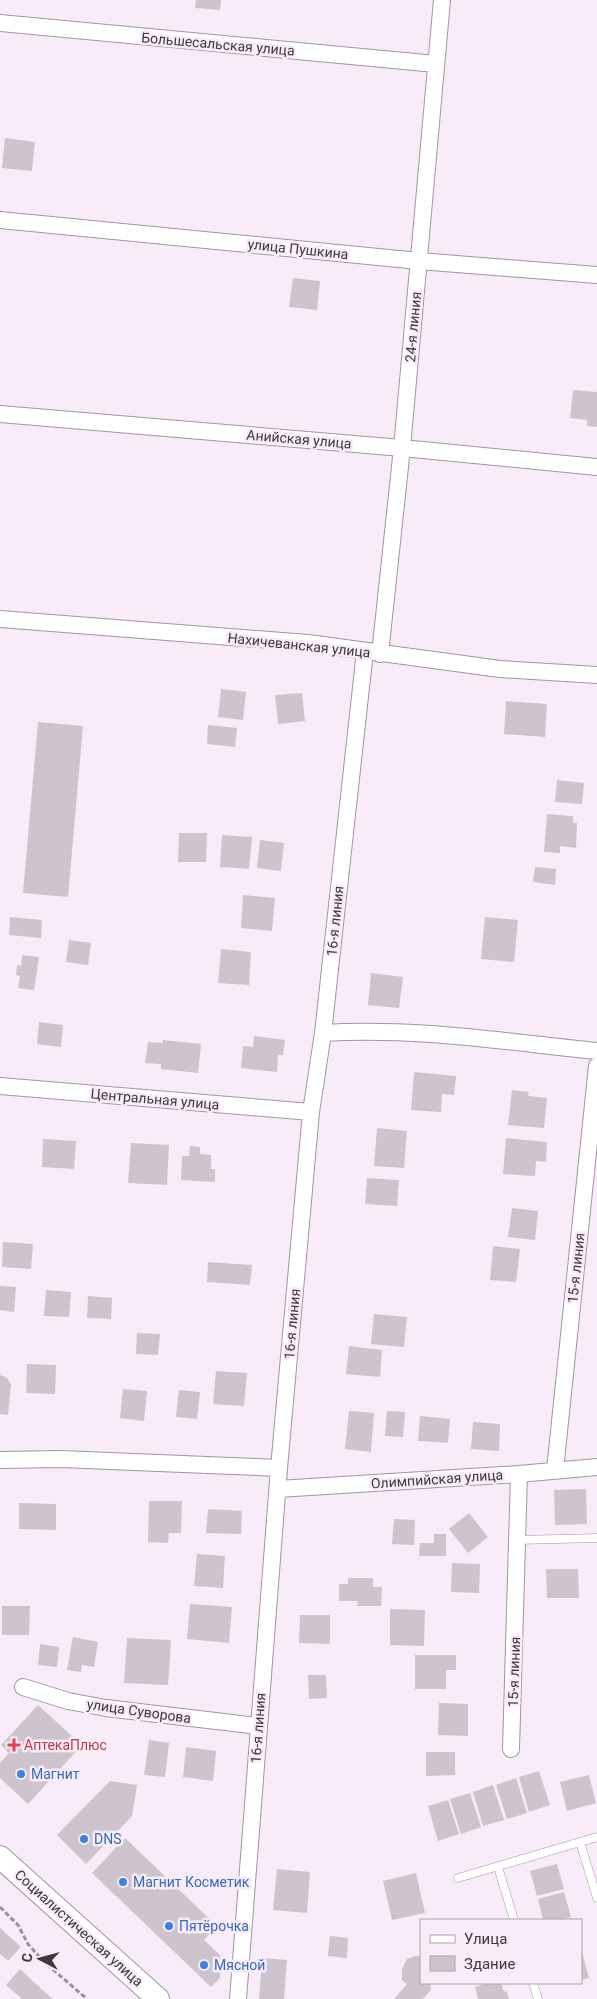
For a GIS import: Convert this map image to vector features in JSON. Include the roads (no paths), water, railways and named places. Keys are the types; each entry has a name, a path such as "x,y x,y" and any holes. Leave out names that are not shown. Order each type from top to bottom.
{"street":[{"name":"24-я линия","path":"372,652 402,448 442,0"},
{"name":"Большесальская улица","path":"0,23 436,64"},
{"name":"улица Пушкина","path":"0,220 419,261 597,275"},
{"name":"Анийская улица","path":"0,414 402,448 597,467"},
{"name":"Нахичеванская улица","path":"0,618 308,643 500,669 597,675"},
{"name":"16-я линия","path":"238,1999 279,1468 311,1112 323,1033 372,652"},
{"path":"323,1033 360,1030 401,1032 597,1051"},
{"name":"15-я линия","path":"555,1470 597,1066"},
{"name":"Центральная улица","path":"0,1086 311,1112"},
{"path":"0,1460 61,1460 279,1468"},
{"name":"Олимпийская улица","path":"278,1489 519,1474 597,1467"},
{"name":"15-я линия","path":"511,1749 519,1474"},
{"name":"улица Суворова","path":"23,1687 68,1701 106,1708 258,1726"},
{"name":"Социалистическая улица","path":"0,1857 158,1999"}],"lane":[{"path":"517,1540 597,1538"},
{"path":"458,1878 597,1837"},
{"path":"580,1842 597,1898"},
{"path":"498,1867 514,1919"},
{"path":"533,1984 538,1999"}],"place":[{"name":"АптекаПлюс","path":"14,1745"},
{"name":"Магнит","path":"21,1774"},
{"name":"DNS","path":"84,1839"},
{"name":"Магнит Косметик","path":"123,1882"},
{"name":"Пятёрочка","path":"169,1926"},
{"name":"Мясной","path":"204,1965"}]}
